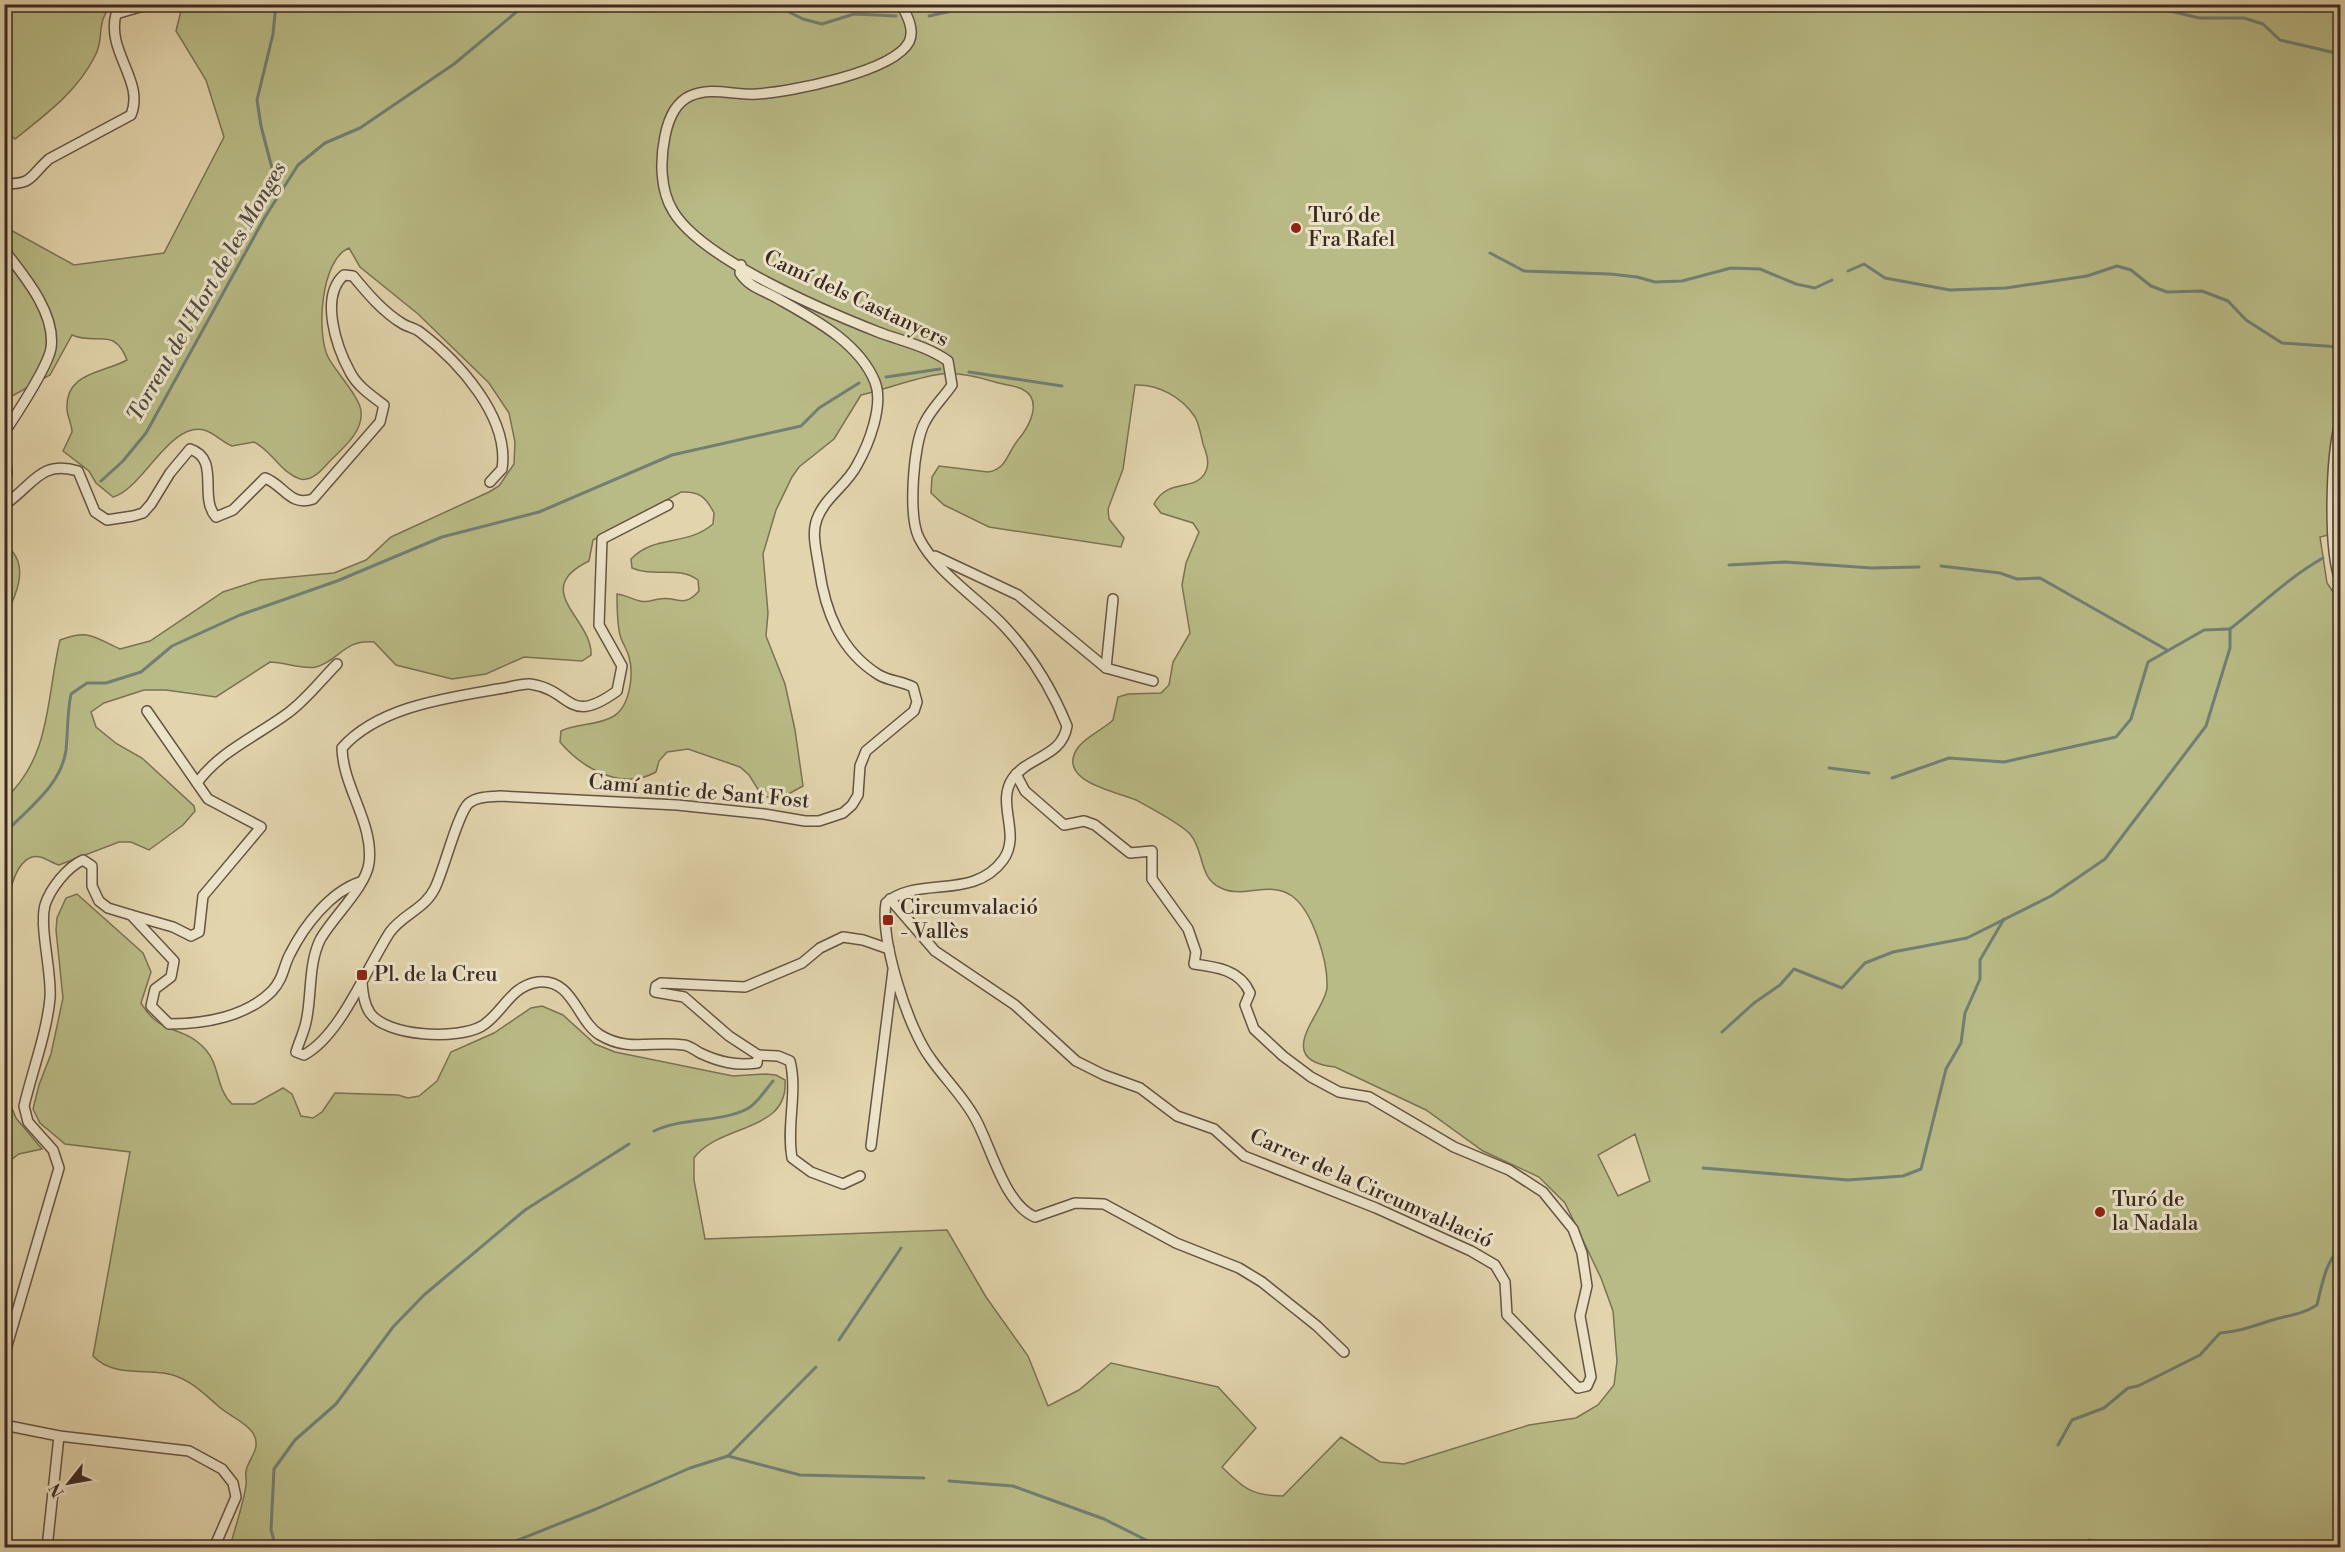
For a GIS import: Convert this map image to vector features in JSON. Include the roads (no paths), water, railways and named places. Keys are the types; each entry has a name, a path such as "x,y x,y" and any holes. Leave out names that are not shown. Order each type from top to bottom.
{"street":[{"path":"4,184 21,185 33,180 39,169 49,159 131,114 136,103 134,90 118,53 112,27 116,14 150,4"},
{"name":"Camí dels Castanyers","path":"901,4 911,27 909,42 899,54 884,63 830,81 774,93 755,95 703,91 688,97 676,108 669,122 663,153 662,180 666,198 679,221 697,238 741,266 850,321 933,350 948,361 952,385 925,421 917,447 915,528 930,554"},
{"path":"4,250 30,286 48,323 51,336 47,362 4,434 7,474 4,478"},
{"name":"Camí antic de Sant Fost","path":"362,983 392,929 429,898 448,856 463,811 470,802 476,799 500,796 676,805 764,814 805,822 819,820 843,813 852,805 858,795 860,766 866,751 914,711 917,702 913,687 879,675 861,660 833,625 822,590 815,541 814,529 817,518 833,493 857,465 876,408 878,396 876,384 863,362 832,332 805,314 754,287 740,273 741,266"},
{"path":"4,505 48,469 65,467 78,471 95,512 107,520 134,516 143,513 151,504 190,449 201,452 206,460 210,510 216,517 233,510 265,478 274,482 295,501 304,502 313,499 380,422 384,414 384,405 350,373 335,335 333,298 338,281 344,276 353,276 380,306 402,323 419,331 473,383 500,431 502,469 490,482"},
{"path":"2340,423 2337,433 2334,557 2340,580"},
{"path":"362,983 317,1047 304,1055 296,1052 306,1021 314,964 320,941 360,882 369,864 367,833 343,767 342,748 354,734 393,714 464,695 530,684 557,694 573,706 597,705 617,691 622,666 599,625 602,539 668,505"},
{"path":"930,554 1018,595 1106,668 1153,681"},
{"path":"930,554 1004,626 1036,664 1067,726 1065,735 1055,749 1016,774 1007,787 1005,801 1011,839 1008,852 996,868 958,887 906,891 886,903 889,949 917,1035 930,1058 965,1100 976,1119 995,1164 1024,1213 1035,1217 1076,1203 1104,1204 1176,1243 1239,1268 1262,1282 1317,1326 1344,1352"},
{"path":"1106,668 1113,599"},
{"path":"197,783 210,766 226,753 291,711 337,664"},
{"path":"4,1356 58,1168 53,1150 28,1122 24,1106 50,1000 45,907 52,889 75,863 83,860 92,866 92,886 99,901 108,908 173,927 191,936 199,932 203,896 261,827 208,799 147,711"},
{"name":"Carrer de la Circumval·lació","path":"890,899 935,951 1015,1005 1076,1060 1140,1088 1178,1116 1214,1129 1244,1156 1376,1208 1495,1265 1505,1282 1507,1315 1578,1388 1587,1386 1591,1377 1580,1316 1587,1286 1582,1253 1573,1229 1543,1192 1509,1170 1454,1147 1369,1098 1339,1092 1311,1077 1283,1056 1254,1029 1245,1005 1250,993 1245,982 1221,967 1194,964 1196,952 1188,929 1152,879 1152,851 1130,853 1095,825 1084,820 1064,825 1025,790 1016,774"},
{"path":"131,915 174,961 171,977 154,989 151,1006 169,1024 197,1024 252,1008 273,990 285,971 288,956 322,908 352,885 360,882"},
{"path":"860,1176 843,1184 811,1172 792,1158 788,1138 794,1076 790,1061 778,1056 758,1054 729,1036 684,998 655,992 656,986 661,983 744,987 802,963 820,948 843,937 889,949"},
{"path":"871,1146 893,965"},
{"path":"362,983 365,1004 377,1021 426,1034 452,1035 479,1028 491,1020 508,997 522,988 537,982 552,982 566,992 596,1033 616,1045 686,1045 730,1064 757,1063 758,1054"},
{"path":"4,1425 59,1436 189,1451 222,1469 233,1483 236,1497 214,1548"},
{"path":"47,1548 59,1436"}],"waterway":[{"path":"276,4 273,34 257,100 261,126 279,195"},
{"name":"Torrent de l'Hort de les Monges","path":"101,481 123,461 146,433 265,217 298,165 325,143 360,128 454,64 526,4"},
{"name":"Torrent de l'Hort de les Monges","path":"773,4 803,19 822,24 854,14 896,16"},
{"name":"Torrent de l'Hort de les Monges","path":"929,16 952,11 968,4"},
{"path":"2141,4 2199,18 2244,18 2263,24 2280,40 2340,54"},
{"path":"1490,253 1524,271 1610,274 1655,282 1682,281 1731,268 1760,269 1796,284 1815,288 1832,280"},
{"path":"1848,271 1864,264 1885,278 1950,290 2006,288 2087,276 2117,266 2131,270 2151,286 2167,292 2202,291 2228,301 2246,320 2282,343 2340,347"},
{"path":"886,377 940,369"},
{"path":"969,372 1062,386"},
{"path":"4,834 42,796 58,775 66,750 71,694 87,683 106,683 141,672 172,646 240,615 337,581 442,537 539,512 672,455 801,426 819,408 859,383"},
{"path":"1722,1032 1754,1003 1780,985 1794,969 1842,988 1865,963 1893,952 1967,938 2051,896 2105,859 2206,726 2230,648 2230,629 2287,582 2323,558"},
{"path":"1729,565 1785,562 1872,568 1919,567"},
{"path":"1941,566 2000,573 2017,579 2040,578 2167,650"},
{"path":"1892,778 1949,758 2004,762 2116,737 2131,719 2148,662 2204,630 2230,629"},
{"path":"1829,768 1869,773"},
{"path":"1703,1168 1848,1180 1903,1176 1921,1169 1946,1069 1961,1043 1965,1013 1980,979 1980,960 2004,919"},
{"path":"654,1131 747,1109 758,1100 773,1081"},
{"path":"276,1548 271,1530 274,1469 295,1440 336,1404 393,1327 424,1295 525,1210 629,1144"},
{"path":"839,1340 901,1248"},
{"path":"2058,1445 2072,1420 2104,1408 2128,1388 2138,1386 2200,1355 2220,1333 2297,1314 2317,1305 2327,1267 2340,1248"},
{"path":"728,1456 816,1367"},
{"path":"498,1548 690,1468 728,1456 800,1475 924,1478"},
{"path":"949,1481 1013,1486 1104,1519 1162,1548"},
{"path":"2089,1540 2108,1548"}],"place":[{"name":"Turó de Fra Rafel","path":"1296,228"},
{"name":"Circumvalació - Vallès","path":"888,920"},
{"name":"Pl. de la Creu","path":"362,975"},
{"name":"Turó de la Nadala","path":"2100,1212"}]}
